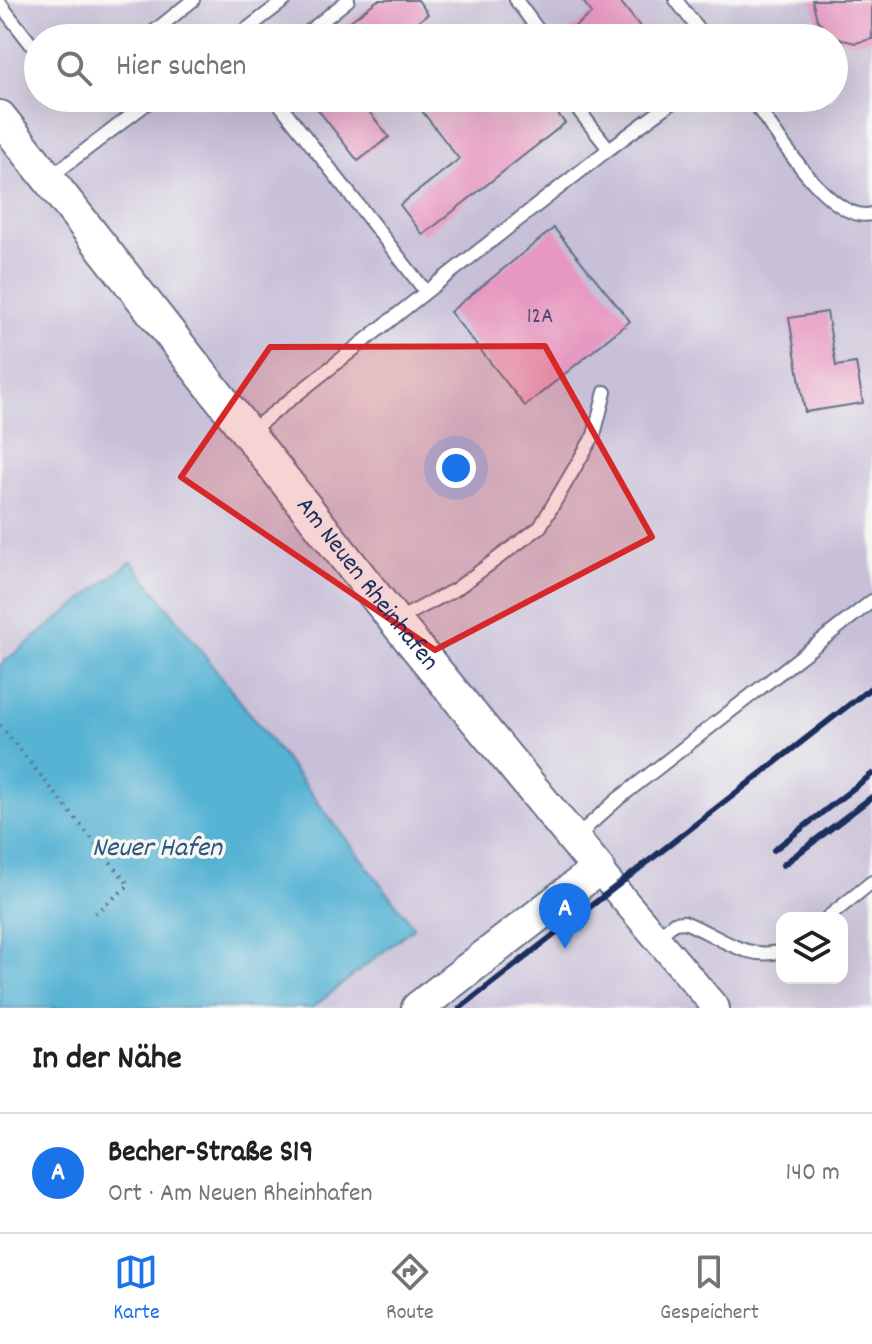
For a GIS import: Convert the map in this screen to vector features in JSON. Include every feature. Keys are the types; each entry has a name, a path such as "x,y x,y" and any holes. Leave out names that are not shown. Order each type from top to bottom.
{"street":[{"name":"Am Neuen Rheinhafen","path":"7,126 395,621 598,869"},
{"path":"418,1008 598,869 716,1008"}],"lane":[{"path":"163,24 193,0"},
{"path":"253,24 285,0"},
{"path":"318,24 348,0"},
{"path":"516,0 534,24"},
{"path":"676,0 694,24"},
{"path":"0,4 24,35"},
{"path":"49,178 136,112"},
{"path":"286,112 426,292"},
{"path":"580,112 609,149"},
{"path":"248,433 659,112"},
{"path":"762,112 829,199 855,216 872,214"},
{"path":"395,621 456,589 540,527 594,435 605,392"},
{"path":"577,843 588,826 618,799 872,601"},
{"path":"834,912 872,882"},
{"path":"657,938 674,923 684,922 745,951 776,953"}],"path":[{"path":"0,725 129,885 91,917"}],"highlighted area":[{"path":"545,346 652,537 435,650 181,477 270,347"}],"shaded area":[{"path":"0,0 872,0 872,1008 312,1008 413,927 132,561 0,665"}],"water":[{"name":"Neuer Hafen","path":"132,561 414,927 312,1008 0,1008 0,665"}],"building":[{"path":"378,0 418,0 428,14 415,24 346,24"},
{"path":"582,0 619,0 638,24 578,24 592,13"},
{"path":"812,0 872,0 872,39 855,43 848,41 848,24 821,24"},
{"path":"320,112 369,112 389,137 358,161"},
{"path":"423,112 556,112 565,123 423,235 400,205 459,159"},
{"path":"554,228 630,321 525,406 450,312"},
{"path":"827,312 836,366 856,363 863,403 805,412 789,318"}],"railway":[{"path":"460,1008 872,687"},
{"path":"774,850 872,774"},
{"path":"783,865 872,797"}],"place":[{"name":"Becher-Straße S19","path":"565,949"}]}
